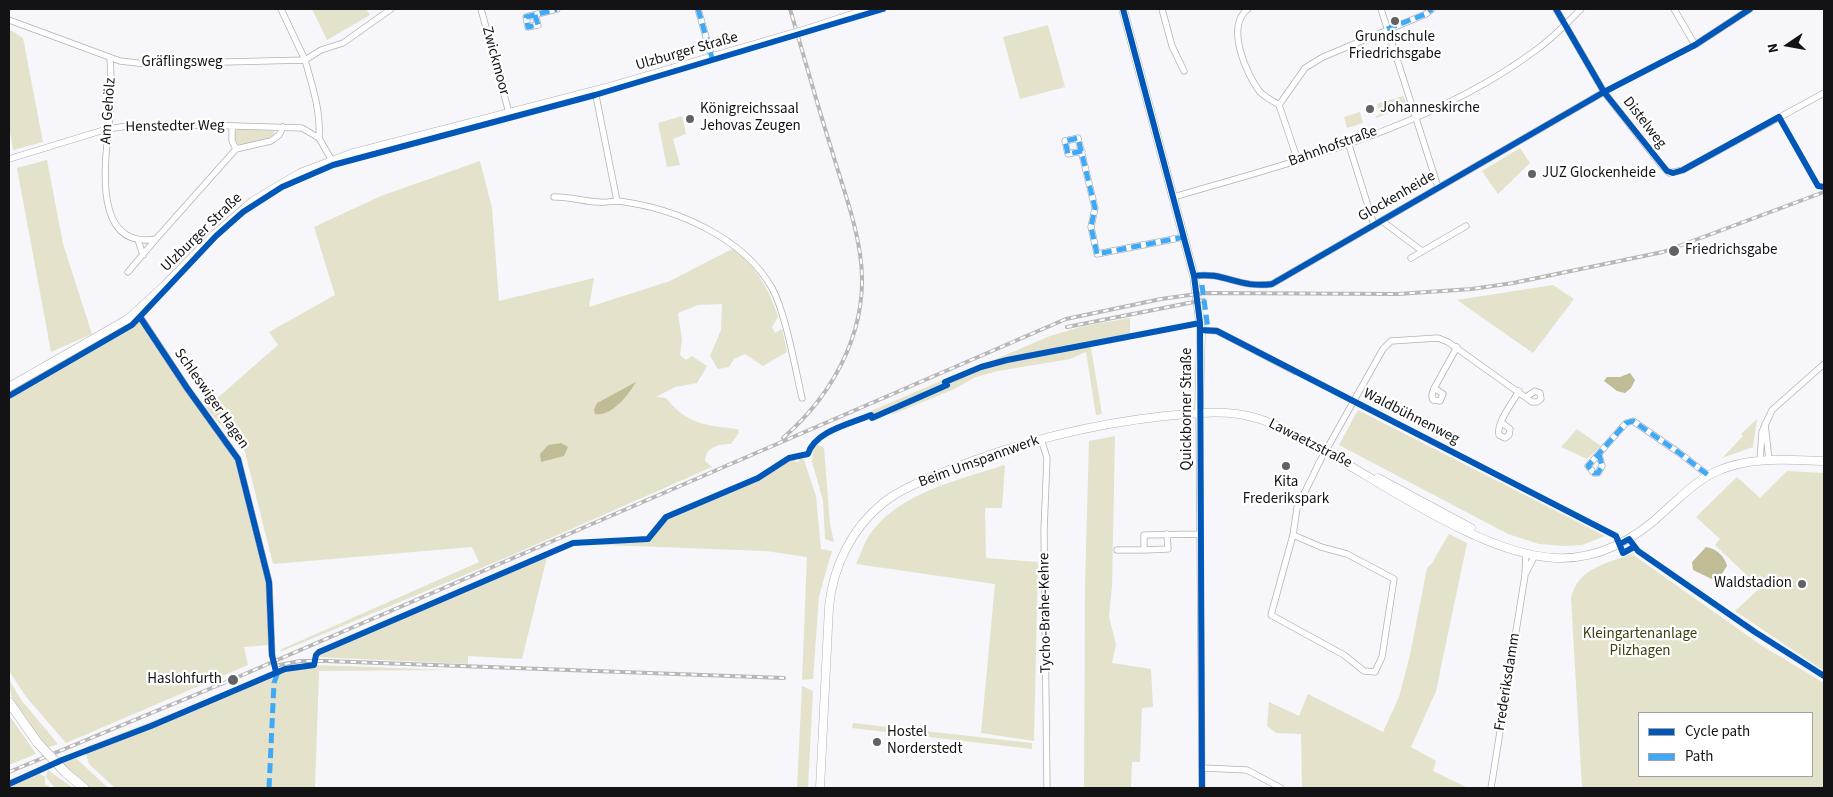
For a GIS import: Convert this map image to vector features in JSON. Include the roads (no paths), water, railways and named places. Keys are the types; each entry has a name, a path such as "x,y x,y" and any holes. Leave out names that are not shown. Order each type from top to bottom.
{"main road":[{"path":"9,702 37,742 84,788"}],"street":[{"path":"281,9 305,60 317,104 320,124 319,138 331,159"},
{"path":"305,60 321,50 344,43 391,9"},
{"name":"Zwickmoor","path":"481,9 509,114"},
{"path":"535,15 557,9"},
{"path":"698,9 712,58"},
{"name":"Ulzburger Straße","path":"9,388 124,322 137,312 242,209 289,178 331,159 509,114 712,58 870,9"},
{"name":"Quickborner Straße","path":"1123,9 1194,276 1200,330 1202,788"},
{"path":"1162,9 1172,46 1184,71"},
{"path":"1246,9 1238,31 1238,44 1246,70 1262,94 1279,105 1298,161"},
{"path":"1381,9 1438,187"},
{"path":"1279,105 1305,68 1323,57 1386,29 1426,14 1432,9"},
{"name":"Distelweg","path":"1556,9 1604,92 1662,166 1670,173 1683,170 1824,93"},
{"name":"Bahnhofstraße","path":"1174,197 1298,161 1415,118 1508,69 1536,50 1581,9"},
{"path":"1674,9 1695,45 1750,9"},
{"name":"Gräflingsweg","path":"9,20 120,61 146,64 305,60"},
{"name":"Am Gehölz","path":"110,58 112,94 107,129 105,181 110,211 123,234 138,240"},
{"path":"595,90 617,201"},
{"name":"Glockenheide","path":"1194,276 1216,276 1246,286 1272,284 1604,92"},
{"name":"Henstedter Weg","path":"9,159 107,129 167,125 283,127 302,128 319,138"},
{"path":"232,126 232,141 236,149"},
{"path":"128,272 236,149 272,141 279,135 283,127"},
{"path":"1348,142 1374,225"},
{"path":"1082,151 1096,208 1091,228 1097,254 1184,238"},
{"path":"554,197 571,196 598,202 617,201 654,209 687,220 744,253 760,268 773,290 802,398"},
{"name":"Glockenheide","path":"1382,221 1422,251"},
{"path":"1411,258 1466,226"},
{"path":"143,254 138,240 156,238"},
{"name":"Schleswiger Hagen","path":"137,312 187,388 238,459 269,582 272,655"},
{"path":"1200,330 1216,331 1294,371"},
{"path":"1293,535 1321,547 1347,554 1394,579 1382,657 1375,672 1364,671 1344,655 1271,615 1293,535 1297,508 1326,452 1388,342 1395,340 1438,338 1457,347 1526,396"},
{"path":"1434,388 1457,347"},
{"path":"1760,460 1762,432 1765,422 1778,403 1824,364"},
{"path":"1502,423 1519,390"},
{"name":"Beim Umspannwerk","path":"820,788 830,594 838,566 855,534 882,504 905,489 970,462 1042,439 1115,422 1200,412"},
{"name":"Lawaetzstraße","path":"1200,412 1226,412 1259,418 1361,471 1405,491 1490,540 1535,556 1555,558 1581,556 1614,548 1646,528 1689,489 1708,475 1736,464 1760,460 1824,461"},
{"path":"1599,454 1626,423 1633,422 1708,475"},
{"path":"1765,422 1769,460"},
{"name":"Tycho-Brahe-Kehre","path":"1042,439 1048,458 1044,530 1047,788"},
{"path":"1117,550 1168,549 1168,534"},
{"path":"1144,550 1144,535 1200,534"},
{"name":"Frederiksdamm","path":"1491,788 1525,575 1526,553"},
{"name":"Frederiksdamm","path":"1525,575 1535,556"},
{"path":"1203,768 1247,770 1281,788"}],"railway":[{"path":"783,438 802,420 834,378 854,331 860,306 862,280 860,254 852,215 790,9"},
{"path":"9,772 231,680 1066,319 1161,299 1204,293 1398,294 1472,289 1513,283 1663,252 1824,192"},
{"path":"1067,327 1204,300"},
{"path":"274,666 300,661 326,661 784,678"}],"place":[{"name":"Grundschule Friedrichsgabe","path":"1395,21"},
{"name":"Johanneskirche","path":"1370,109"},
{"name":"Königreichssaal Jehovas Zeugen","path":"690,119"},
{"name":"JUZ Glockenheide","path":"1532,174"},
{"name":"Friedrichsgabe","path":"1674,251"},
{"name":"Kita Frederikspark","path":"1286,466"},
{"name":"Waldstadion","path":"1802,584"},
{"name":"Haslohfurth","path":"233,680"},
{"name":"Hostel Norderstedt","path":"877,742"}],"park label":[{"name":"Kleingartenanlage Pilzhagen","path":"1640,644"}]}
